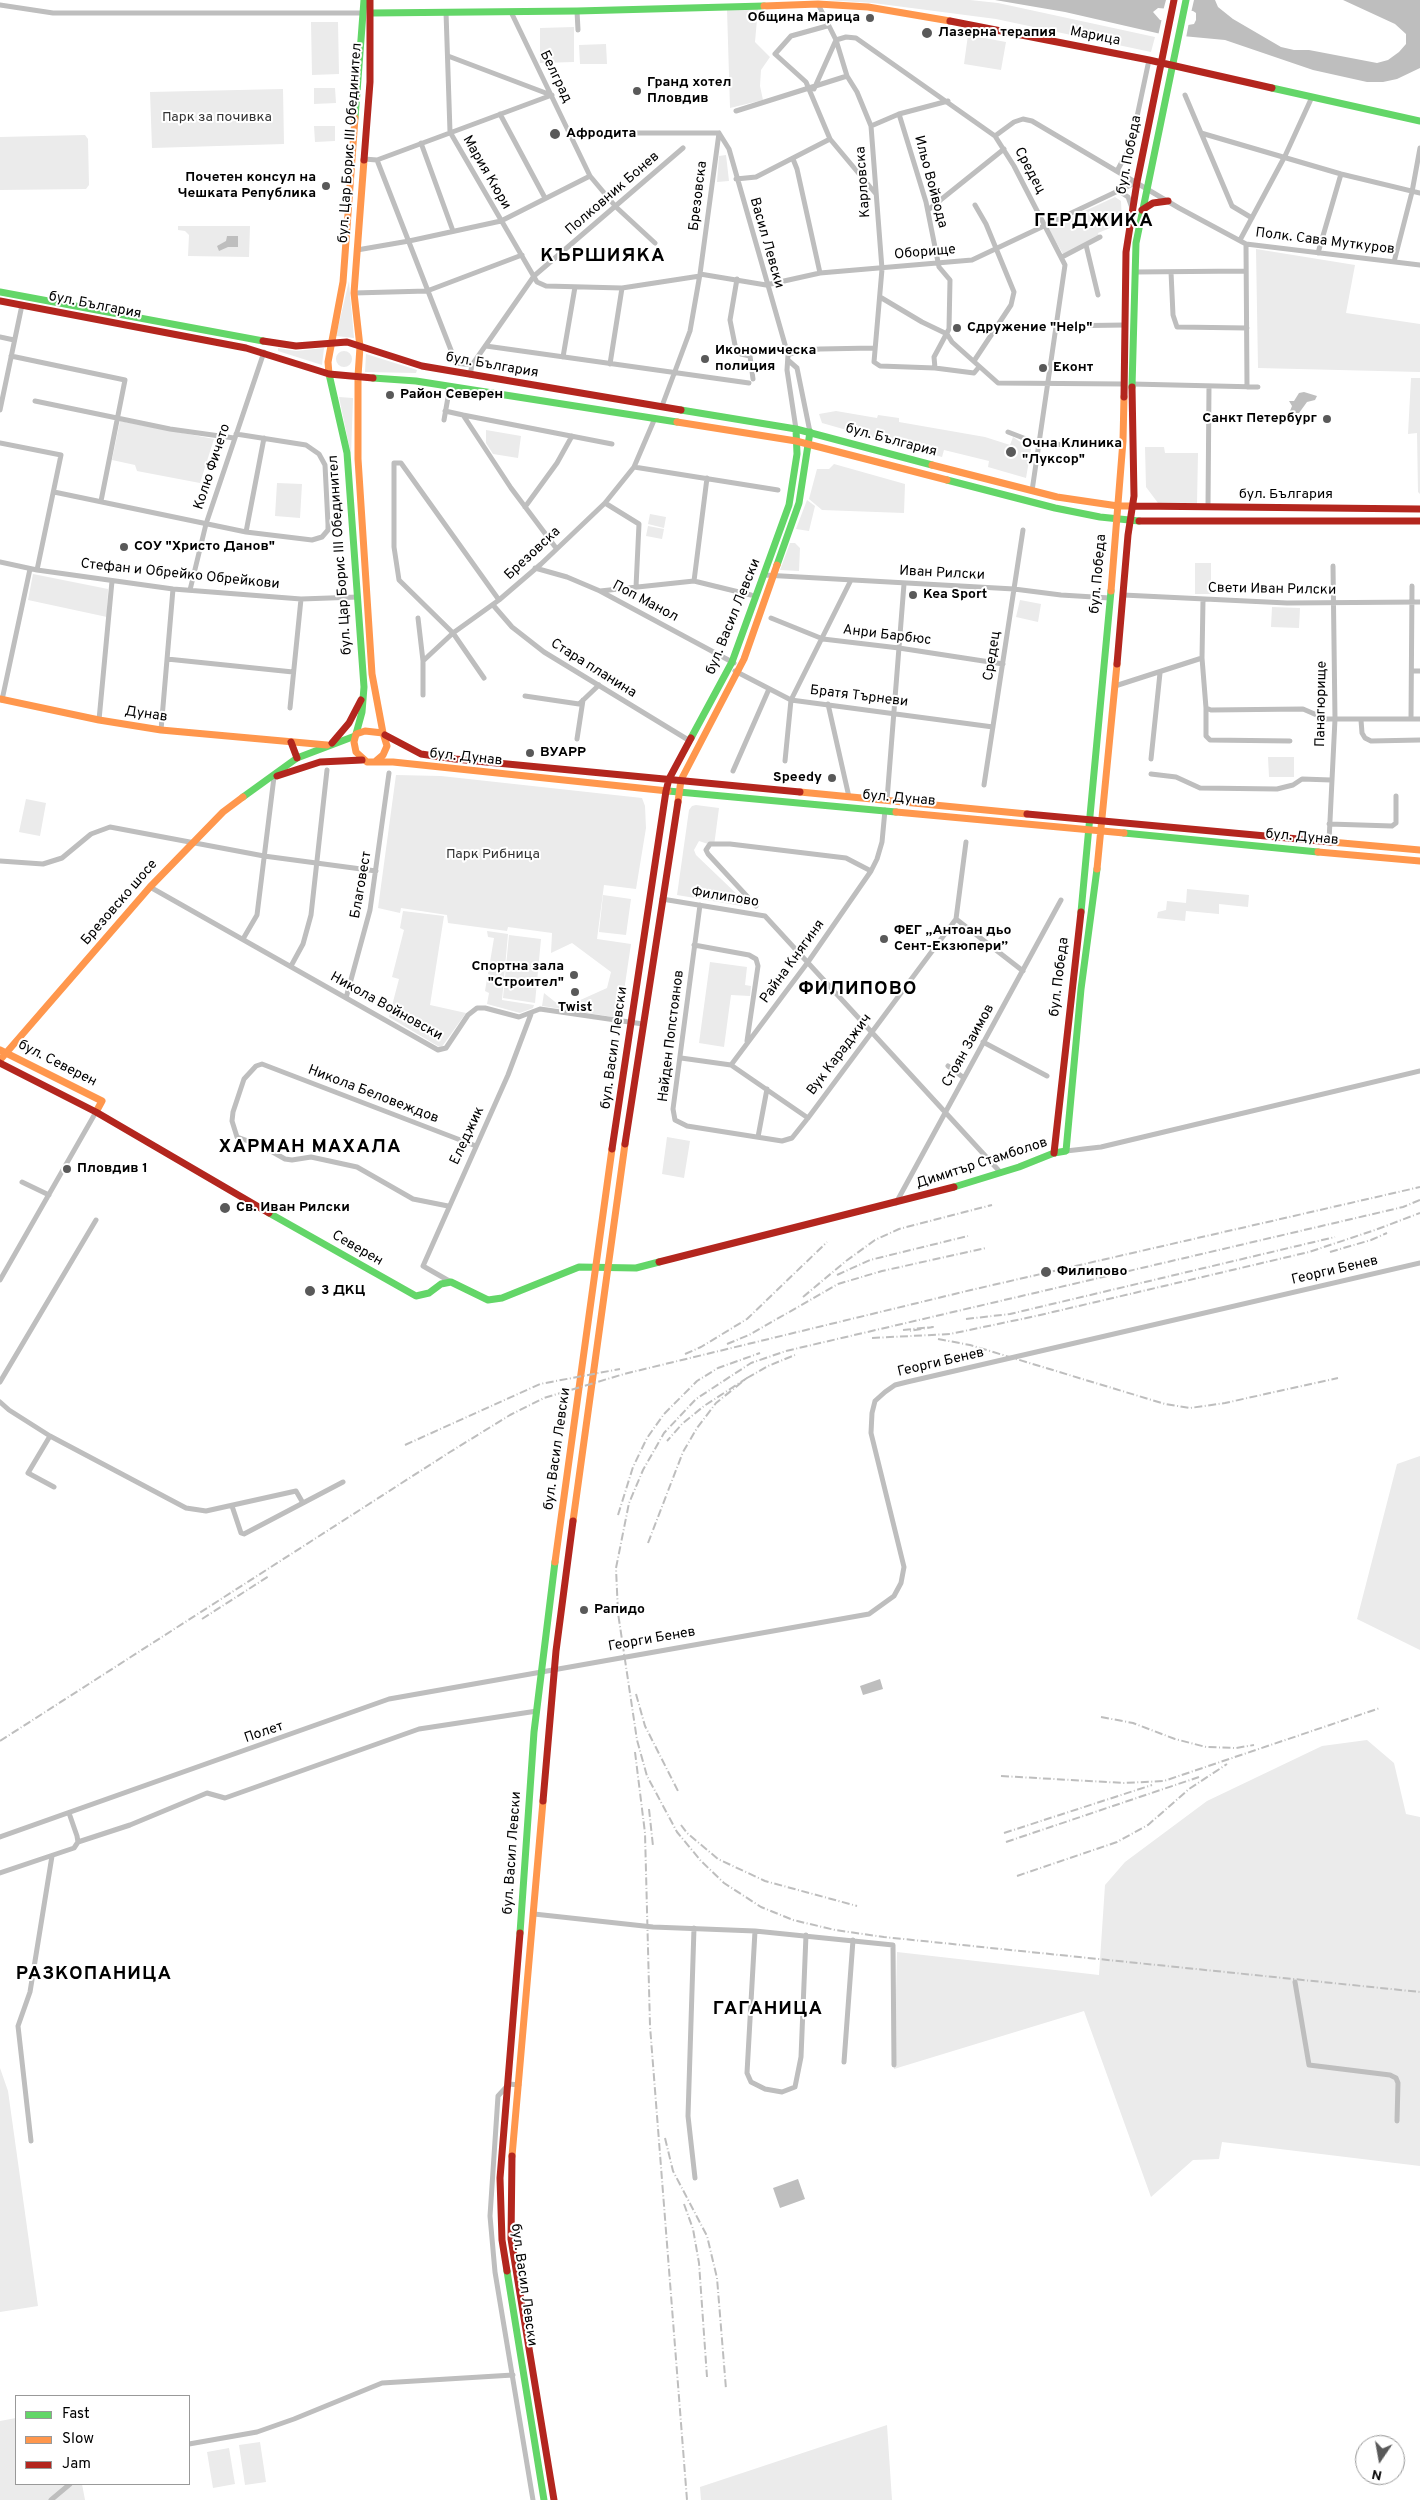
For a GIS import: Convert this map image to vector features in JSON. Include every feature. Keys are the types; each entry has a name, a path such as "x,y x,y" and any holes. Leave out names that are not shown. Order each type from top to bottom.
{"main road":[{"name":"бул. Цар Борис III Обединител","path":"364,0 367,13 370,82 354,293 360,347 358,459 372,674 384,734"},
{"name":"бул. Цар Борис III Обединител","path":"355,735 364,692 358,598 347,453 328,362 343,282 367,13 370,0"},
{"name":"бул. Победа","path":"1054,1153 1090,830 1117,519 1122,446 1126,252 1132,208 1174,0"},
{"name":"бул. Победа","path":"1066,1151 1081,989 1103,822 1130,521 1134,496 1132,384 1138,231 1186,0"},
{"name":"Марица","path":"367,13 577,11 818,4 868,7 967,24 1148,60 1420,121"},
{"path":"1142,210 1153,203 1168,201"},
{"name":"бул. България","path":"0,292 280,344 296,346 347,342 422,366 796,429 1057,497 1118,506 1420,509"},
{"name":"бул. България","path":"0,301 264,352 329,374 450,386 796,441 1055,508 1117,519 1130,521 1420,521"},
{"name":"бул. Васил Левски","path":"554,2500 511,2239 510,2179 554,1668 614,1214 678,792 681,780 739,669 791,499 797,454 796,429"},
{"name":"бул. Васил Левски","path":"544,2500 502,2240 500,2178 541,1670 603,1212 666,791 669,779 731,665 799,503 810,444 810,432"},
{"path":"330,745 354,715 364,692"},
{"name":"Дунав","path":"1,699 99,720 161,730 330,745"},
{"path":"365,731 384,734 385,750 376,761 362,760 356,752 355,735 365,731"},
{"name":"бул. Дунав","path":"384,734 414,751 428,755 1090,821 1420,850"},
{"name":"Брезовско шосе","path":"0,1061 3,1051 150,886 223,812 298,758 355,735"},
{"path":"291,742 298,758"},
{"name":"Брезовско шосе","path":"273,777 320,762 362,760"},
{"name":"бул. Дунав","path":"376,761 666,791 1420,861"},
{"name":"бул. Северен","path":"0,1061 96,1112 102,1101 3,1051"},
{"name":"Северен","path":"96,1112 410,1294 416,1296 429,1293 441,1284 452,1282"},
{"name":"Димитър Стамболов","path":"452,1282 479,1297 495,1300 579,1267 641,1267 896,1203 1001,1174 1054,1153 1066,1151"}],"street":[{"name":"Карловска","path":"818,4 827,26 836,40 847,76 857,92 871,126 882,269 874,362 880,366 935,368"},
{"name":"Марица","path":"0,5 53,13 367,13"},
{"path":"577,11 578,30"},
{"name":"Мария Кюри","path":"446,12 450,132 534,276"},
{"name":"Белград","path":"511,12 590,176 616,207 655,243"},
{"path":"827,26 791,36 775,54 806,82 811,89 830,139 876,194"},
{"name":"Средец","path":"836,40 846,37 856,38 867,44 995,136 1004,149 1062,257 1065,265 1032,491"},
{"path":"811,89 836,40"},
{"path":"448,56 552,95"},
{"path":"1117,171 1131,144 1148,60"},
{"path":"736,112 847,76"},
{"path":"364,159 377,160 552,95"},
{"path":"1185,95 1232,206 1252,218"},
{"path":"1240,240 1285,156 1312,97"},
{"path":"871,126 899,114 948,101"},
{"path":"500,114 545,198"},
{"name":"Ильо Войвода","path":"899,114 928,210 938,263 950,280 949,330 934,357 935,368"},
{"name":"Полк. Сава Муткуров","path":"995,136 1014,122 1023,119 1032,121 1168,201 1246,244 1420,265"},
{"path":"1201,132 1341,174 1420,193"},
{"path":"569,133 719,133"},
{"name":"Васил Левски","path":"719,133 729,149 788,358 787,370 796,429"},
{"name":"Брезовска","path":"662,406 690,331 700,275 719,133"},
{"path":"736,179 756,177 830,139"},
{"path":"421,143 453,232"},
{"name":"Полковник Бонев","path":"470,375 472,365 534,276 683,148"},
{"path":"1394,262 1412,192 1420,148"},
{"path":"928,210 1004,149"},
{"path":"793,159 798,169 820,273"},
{"path":"377,160 456,362 472,365"},
{"path":"1318,252 1341,174"},
{"path":"357,250 501,221 590,176"},
{"name":"Оборище","path":"534,276 541,285 575,287 622,288 700,275 737,279 766,285 820,273 972,260 1137,182"},
{"path":"1119,191 1128,197 1132,208"},
{"path":"974,361 1010,305 1014,292 995,250 986,224 975,205"},
{"path":"1062,257 1100,237"},
{"path":"1246,244 1247,387"},
{"path":"1086,245 1098,295"},
{"path":"354,293 427,291 522,255"},
{"path":"1135,272 1246,271"},
{"path":"1171,272 1173,316 1177,327 1247,328"},
{"path":"486,346 675,373 751,381 750,356 741,354 736,350 730,320 737,279"},
{"path":"563,357 575,287"},
{"path":"610,364 622,288"},
{"path":"880,297 922,322 947,334 979,367 998,383 1123,384"},
{"path":"0,410 22,305"},
{"path":"1056,326 1125,325"},
{"path":"0,337 14,340"},
{"path":"788,358 798,351 874,348"},
{"name":"Колю Фичето","path":"190,590 206,524 264,352"},
{"path":"11,356 123,378 125,383 101,501"},
{"name":"Васил Левски","path":"788,358 797,368 810,432"},
{"path":"935,368 974,373 979,367"},
{"path":"1132,384 1258,387"},
{"path":"444,420 450,386"},
{"path":"1208,508 1209,386"},
{"path":"35,401 118,418 235,436 264,438 312,447 319,454 325,465 328,530 322,537 312,540 246,532 54,492"},
{"path":"445,411 612,444"},
{"path":"463,415 524,507 556,548"},
{"name":"Брезовска","path":"424,660 453,633 499,600 605,503 634,467 655,418"},
{"path":"1008,432 1039,444 1122,446"},
{"path":"524,507 557,463 572,436"},
{"path":"246,532 264,438"},
{"path":"0,443 61,455 37,570"},
{"path":"484,678 453,633 399,580 394,547 393,465 396,462 401,463 499,600"},
{"path":"634,467 778,490"},
{"path":"694,581 707,478"},
{"path":"605,503 639,524 636,587"},
{"name":"Средец","path":"984,785 1023,530"},
{"name":"Стефан и Обрейко Обрейкови","path":"0,562 30,569 173,589 301,599 358,598"},
{"name":"Панагюрище","path":"1329,842 1335,720 1333,566"},
{"name":"Поп Манол","path":"535,568 567,577 600,591 739,669"},
{"path":"1,699 30,569"},
{"name":"Иван Рилски","path":"768,575 1014,589 1061,595 1110,598"},
{"path":"785,762 791,700 851,580"},
{"path":"99,720 112,581"},
{"path":"600,591 694,581 751,595"},
{"path":"887,800 904,584"},
{"path":"1411,719 1412,586"},
{"path":"161,730 173,589"},
{"name":"Свети Иван Рилски","path":"1123,595 1203,600 1333,603 1420,602"},
{"path":"290,708 301,599"},
{"path":"1203,600 1202,658 1206,736 1210,740 1290,741"},
{"name":"Стара планина","path":"493,605 512,627 544,652 690,741"},
{"path":"418,618 424,660 423,695"},
{"name":"Анри Барбюс","path":"771,618 823,639 899,648 1003,664"},
{"path":"1115,686 1202,658"},
{"path":"167,659 293,672"},
{"name":"Братя Търневи","path":"739,669 769,689 791,700 993,726"},
{"path":"1412,671 1420,671"},
{"path":"1151,759 1160,673"},
{"path":"525,696 579,704 599,685"},
{"path":"733,771 769,689"},
{"path":"576,739 583,700"},
{"path":"828,704 849,797"},
{"path":"1206,708 1211,710 1303,709 1326,719 1335,720 1420,719"},
{"path":"1360,720 1362,733 1365,738 1371,741 1420,742"},
{"path":"291,966 303,944 311,915 327,770"},
{"name":"Благовест","path":"346,998 370,910 389,773"},
{"path":"1151,774 1176,777 1200,788 1277,789 1293,785 1302,779 1331,780"},
{"path":"243,939 257,915 273,777"},
{"path":"1329,824 1392,826 1396,823 1396,796"},
{"name":"Райна Княгиня","path":"731,1064 808,962 871,871 878,859 882,842 885,810"},
{"path":"0,862 43,864 62,858 91,834 106,827 264,856 376,870"},
{"name":"Вук Караджич","path":"782,1141 792,1138 808,1118 956,919 966,842"},
{"name":"Филипово","path":"756,906 708,854 706,850 710,844 730,844 846,858 871,871"},
{"name":"Никола Войновски","path":"150,886 438,1050 446,1048 468,1015 477,1008 485,1008 519,1017 540,1009 643,1024"},
{"name":"Филипово","path":"662,899 765,916 1001,1174"},
{"name":"Стоян Заимов","path":"896,1203 1061,900"},
{"name":"Найден Попстоянов","path":"700,905 673,1109 675,1120 687,1126 782,1141"},
{"path":"956,919 1023,970"},
{"path":"694,945 749,955 756,959 758,966 747,1043"},
{"name":"Еледжик","path":"452,1282 422,1266 508,1075 531,1014"},
{"path":"983,1042 1047,1076"},
{"path":"680,1058 731,1064 808,1118"},
{"name":"Никола Беловеждов","path":"448,1206 413,1199 351,1165 311,1157 292,1160 285,1159 262,1146 237,1137 232,1121 244,1079 256,1066 262,1064 476,1146"},
{"path":"948,1066 964,1078"},
{"name":"Димитър Стамболов","path":"1066,1151 1110,1145 1420,1071"},
{"path":"758,1137 767,1089"},
{"path":"0,1280 96,1112"},
{"path":"22,1182 49,1194"},
{"path":"0,1382 96,1220"},
{"name":"Георги Бенев","path":"541,1670 869,1614 882,1606 898,1590 904,1567 874,1446 872,1413 875,1402 895,1385 1420,1263"},
{"path":"0,1402 9,1410 50,1436 186,1508 206,1511 296,1491 303,1503"},
{"path":"50,1436 28,1473 54,1487"},
{"path":"232,1506 238,1520 240,1533 244,1534 343,1482"},
{"name":"Полет","path":"0,1837 389,1699 541,1670"},
{"path":"0,1873 74,1848 78,1842 130,1825 206,1793 226,1798 419,1729 537,1711"},
{"path":"69,1813 78,1842"},
{"path":"31,2141 18,2026 30,1992 52,1856"},
{"path":"534,1914 653,1927 755,1931 893,1945 894,2065"},
{"path":"694,1928 688,2116 695,2178"},
{"path":"755,1931 747,2074 751,2082 764,2089 782,2092 795,2087 801,2057 806,1935"},
{"path":"844,2062 853,1940"},
{"path":"1295,1982 1310,2065 1390,2075 1396,2078 1398,2083 1397,2121"},
{"path":"519,2085 509,2084 498,2096 490,2216 495,2272 533,2500"},
{"path":"190,2444 257,2432 382,2383 513,2375"},
{"path":"51,2500 69,2485"}],"green space":[{"path":"823,0 970,0 998,3 1155,37 1151,52 996,19 873,3"},
{"path":"758,8 755,42 770,57 761,70 760,86 763,100 730,108 727,9"},
{"path":"311,22 338,22 339,74 312,75"},
{"path":"574,27 574,62 540,63 540,28"},
{"path":"968,35 1006,42 1001,70 964,64"},
{"path":"606,44 607,64 580,64 579,45"},
{"path":"314,88 335,88 336,103 314,104"},
{"name":"Парк за почивка","path":"283,89 284,144 152,148 150,92"},
{"path":"314,126 335,126 335,141 315,142"},
{"path":"85,135 88,139 89,185 86,189 0,190 0,137"},
{"path":"726,155 729,181 717,182 719,156"},
{"path":"1115,197 1121,201 1122,223 1098,233 1099,236 1063,254 1048,228"},
{"path":"178,226 250,226 249,257 188,256 189,235 185,231 178,230"},
{"path":"1256,249 1355,265 1346,313 1420,324 1420,372 1258,368"},
{"path":"349,281 350,294 354,338 336,336"},
{"path":"278,348 296,351 324,348 322,365 278,351"},
{"path":"341,351 347,351 352,356 350,365 341,367 336,362 336,356"},
{"path":"366,354 417,370 416,373 365,372"},
{"path":"1411,378 1420,378 1420,494 1418,492 1417,433 1408,434"},
{"path":"339,397 353,398 351,455"},
{"path":"836,411 877,418 878,415 899,418 899,422 985,437 1010,445 1013,437 1031,449 1026,478 988,467 989,461 944,450 942,457 822,423 819,414"},
{"path":"120,421 214,439 200,483 137,471 135,465 112,460"},
{"path":"486,430 521,436 518,458 493,454 486,443"},
{"path":"1145,447 1164,447 1165,453 1198,453 1197,504 1158,503 1146,487"},
{"path":"834,464 905,484 904,513 822,510 809,499 817,469 829,469"},
{"path":"277,483 302,484 300,518 275,516"},
{"path":"807,500 815,506 809,531 796,529"},
{"path":"650,514 666,517 664,528 648,524"},
{"path":"648,526 664,529 662,539 646,536"},
{"path":"790,543 795,543 800,548 799,571 780,570"},
{"path":"1195,563 1211,563 1211,594 1195,594"},
{"path":"33,574 108,589 107,617 28,600"},
{"path":"1020,600 1041,604 1038,622 1016,617"},
{"path":"1272,607 1300,608 1299,628 1271,627"},
{"path":"1268,757 1294,757 1294,777 1269,777"},
{"name":"Парк Рибница","path":"396,775 441,776 642,798 645,806 646,828 636,889 604,885 597,939 631,944 620,1018 542,1006 544,993 559,1005 567,1006 607,988 611,972 572,943 551,953 552,933 508,927 507,931 448,923 447,915 401,908 400,913 378,908"},
{"path":"26,799 46,803 40,836 19,832"},
{"path":"692,806 719,808 714,846 699,841 694,850 696,855 742,899 742,906 677,895 689,810"},
{"path":"1187,889 1249,895 1248,907 1219,904 1219,914 1186,911 1185,921 1157,918 1158,912 1166,910 1167,901 1186,903"},
{"path":"603,895 631,899 626,935 599,932"},
{"path":"403,911 444,916 430,1005 466,1013 441,1048 389,1017 399,979 392,977 404,930 400,928"},
{"path":"487,931 508,934 502,1000 534,1005 533,1008 520,1013 487,1004 489,993 485,991 487,979 490,980 491,975 488,974 494,938 488,937"},
{"path":"509,935 541,939 535,1003 503,998"},
{"path":"710,962 747,967 745,985 751,986 750,996 731,995 724,1047 699,1043"},
{"path":"667,1137 690,1141 684,1178 662,1174"},
{"path":"1420,1456 1420,1650 1357,1619 1397,1464"},
{"path":"1367,1740 1394,1763 1406,1814 1420,1817 1420,2166 1222,2142 1219,2159 1193,2160 1151,2197 1084,2011 894,2069 897,1952 1099,1975 1105,1885 1125,1862 1207,1801 1322,1746"},
{"path":"0,2068 8,2091 38,2306 0,2312"},
{"path":"15,2418 15,2485 82,2485 85,2500 0,2500 0,2421"},
{"path":"887,2425 892,2500 701,2500 700,2487"},
{"path":"260,2442 266,2482 245,2485 239,2445"},
{"path":"229,2448 235,2484 213,2488 207,2452"}],"shaded area":[{"path":"995,0 1215,0 1218,7 1233,19 1281,47 1294,50 1309,50 1377,63 1388,60 1399,52 1406,44 1406,34 1395,24 1343,0 1420,0 1420,68 1397,79 1383,82 1367,82 1313,70 1225,40 1161,34 1065,12","holes":["1158,8 1193,11 1196,13 1196,20 1194,24 1188,25 1160,20 1153,12"]},
{"path":"227,236 238,236 238,247 228,247 219,251 217,246 226,241"},
{"path":"1304,392 1317,396 1315,400 1307,402 1299,413 1293,413 1290,411 1292,406 1289,401 1294,401 1299,393"},
{"path":"880,1679 883,1689 863,1695 860,1686"},
{"path":"798,2179 805,2199 780,2208 773,2188"}],"pier":[{"path":"1166,0 1194,0 1191,13 1163,11"},
{"path":"1162,18 1189,22 1186,38 1158,36"}],"railway":[{"path":"0,1741 450,1452 510,1415 544,1398 624,1374 971,1290 1420,1187"},
{"path":"1420,1200 1403,1207 786,1351 751,1363 696,1399 664,1433 643,1470 629,1503 616,1568 618,1613 637,1740 647,1776 677,1832 701,1861 724,1883 761,1907 793,1920 835,1930 884,1937 1420,1992"},
{"path":"803,1297 846,1261 875,1240 899,1229 992,1205"},
{"path":"872,1338 950,1334 1036,1316 1309,1252 1420,1213"},
{"path":"1330,1252 1371,1240 1387,1233"},
{"path":"837,1275 870,1260 968,1236"},
{"path":"966,1319 1010,1314 1335,1237"},
{"path":"685,1354 701,1347 747,1319 827,1242"},
{"path":"727,1344 749,1335 838,1284 882,1271 986,1248"},
{"path":"903,1330 933,1327 909,1331"},
{"path":"938,1339 970,1345 1165,1404 1190,1408 1225,1403 1338,1378"},
{"path":"618,1515 633,1467 647,1438 664,1414 697,1381 718,1368 760,1353"},
{"path":"747,1378 768,1366 795,1355"},
{"path":"405,1445 540,1384 620,1369"},
{"path":"648,1543 683,1452 697,1428 716,1403 747,1378 704,1406 682,1424 667,1441"},
{"path":"202,1619 269,1576"},
{"path":"636,1694 645,1726 679,1793"},
{"path":"1001,1776 1124,1783 1164,1781 1380,1708"},
{"path":"1101,1717 1133,1723 1175,1739 1206,1747 1236,1748 1254,1745"},
{"path":"635,1752 645,1833 650,2026 687,2500"},
{"path":"1017,1876 1117,1842 1148,1825 1189,1789 1227,1764"},
{"path":"1006,1842 1199,1777"},
{"path":"1004,1833 1152,1785"},
{"path":"649,1809 653,1846"},
{"path":"681,1825 687,1833 718,1859 765,1881 857,1906"},
{"path":"665,2138 673,2171 707,2236 717,2278 726,2389"},
{"path":"684,2204 693,2229 699,2263 707,2377"}],"traffic: fast":[{"path":"355,118 364,0"},
{"path":"1132,387 1136,243 1186,0"},
{"path":"371,13 577,11 764,6"},
{"path":"1272,88 1420,121"},
{"path":"0,292 263,341"},
{"path":"329,374 347,453 364,687 362,712 356,734"},
{"path":"373,378 416,381 677,422"},
{"path":"681,410 796,429 932,465"},
{"path":"691,738 732,662 789,505 797,454 796,429"},
{"path":"777,565 799,503 810,432"},
{"path":"947,480 1055,508 1100,517 1139,521"},
{"path":"1081,912 1111,591"},
{"path":"243,797 297,758 355,736"},
{"path":"668,791 896,812"},
{"path":"1124,833 1318,852"},
{"path":"954,1187 1019,1167 1054,1153 1066,1151 1081,989 1097,869"},
{"path":"269,1213 416,1296 429,1293 441,1284 451,1282 488,1300 502,1298 579,1267 636,1268 659,1262"},
{"path":"520,1933 534,1732 555,1562"},
{"path":"507,2271 544,2500"}],"traffic: slow":[{"path":"764,6 818,4 868,7 950,21"},
{"path":"329,374 328,362 343,282 355,118"},
{"path":"358,376 360,347 354,293 364,160"},
{"path":"358,376 358,459 372,674 383,733"},
{"path":"1111,591 1123,441 1124,397"},
{"path":"677,422 796,441 947,480"},
{"path":"932,465 1057,497 1118,506 1135,506"},
{"path":"678,802 681,780 744,659 777,565"},
{"path":"1097,869 1117,664"},
{"path":"0,699 99,720 161,730 327,745"},
{"path":"376,761 383,755 387,746 383,733 365,731 356,734 354,742 356,752 367,762 393,762 668,791"},
{"path":"800,792 1027,814"},
{"path":"0,1060 150,887 223,812 243,797"},
{"path":"896,812 1124,833"},
{"path":"1331,842 1420,850"},
{"path":"1318,852 1420,861"},
{"path":"0,1050 102,1101 96,1112"},
{"path":"573,1521 625,1144"},
{"path":"555,1562 612,1149"},
{"path":"512,2156 543,1801"}],"traffic: jam":[{"path":"364,160 370,82 370,0"},
{"path":"1124,397 1126,252 1137,182 1174,0"},
{"path":"950,21 1149,60 1272,88"},
{"path":"1142,210 1153,203 1168,201"},
{"path":"0,301 246,348 329,374 373,378"},
{"path":"263,341 296,346 347,342 422,366 681,410"},
{"path":"1117,664 1128,535 1134,496 1132,387"},
{"path":"1135,506 1420,509"},
{"path":"1139,521 1420,521"},
{"path":"332,743 349,723 361,700"},
{"path":"385,735 421,754 455,759 800,792"},
{"path":"612,1149 666,791 669,779 691,738"},
{"path":"291,742 297,758"},
{"path":"277,776 320,762 362,760"},
{"path":"625,1144 678,802"},
{"path":"1027,814 1331,842"},
{"path":"1054,1153 1081,912"},
{"path":"0,1063 96,1112 269,1213"},
{"path":"659,1262 954,1187"},
{"path":"543,1801 556,1651 573,1521"},
{"path":"507,2271 502,2240 500,2178 520,1933"},
{"path":"512,2156 511,2239 554,2500"}],"place":[{"name":"Община Марица","path":"870,18"},
{"name":"Лазерна терапия","path":"927,33"},
{"name":"Гранд хотел Пловдив","path":"637,91"},
{"name":"Афродита","path":"555,134"},
{"name":"Почетен консул на Чешката Република","path":"326,186"},
{"name":"Сдружение \"Help\"","path":"957,328"},
{"name":"Икономическа полиция","path":"705,359"},
{"name":"Еконт","path":"1043,368"},
{"name":"Район Северен","path":"390,395"},
{"name":"Санкт Петербург","path":"1327,419"},
{"name":"Очна Клиника \"Луксор\"","path":"1011,452"},
{"name":"СОУ \"Христо Данов\"","path":"124,547"},
{"name":"Kea Sport","path":"913,595"},
{"name":"ВУАРР","path":"530,753"},
{"name":"Speedy","path":"832,778"},
{"name":"ФЕГ „Антоан дьо Сент-Екзюпери”","path":"884,939"},
{"name":"Спортна зала \"Строител\"","path":"574,975"},
{"name":"Twist","path":"575,992"},
{"name":"Пловдив 1","path":"67,1169"},
{"name":"Св. Иван Рилски","path":"225,1208"},
{"name":"Филипово","path":"1046,1272"},
{"name":"3 ДКЦ","path":"310,1291"},
{"name":"Рапидо","path":"584,1610"}],"district":[{"name":"ГЕРДЖИКА","path":"1094,222"},
{"name":"КЪРШИЯКА","path":"603,257"},
{"name":"ФИЛИПОВО","path":"858,990"},
{"name":"ХАРМАН МАХАЛА","path":"310,1148"},
{"name":"РАЗКОПАНИЦА","path":"94,1975"},
{"name":"ГАГАНИЦА","path":"768,2010"}]}
